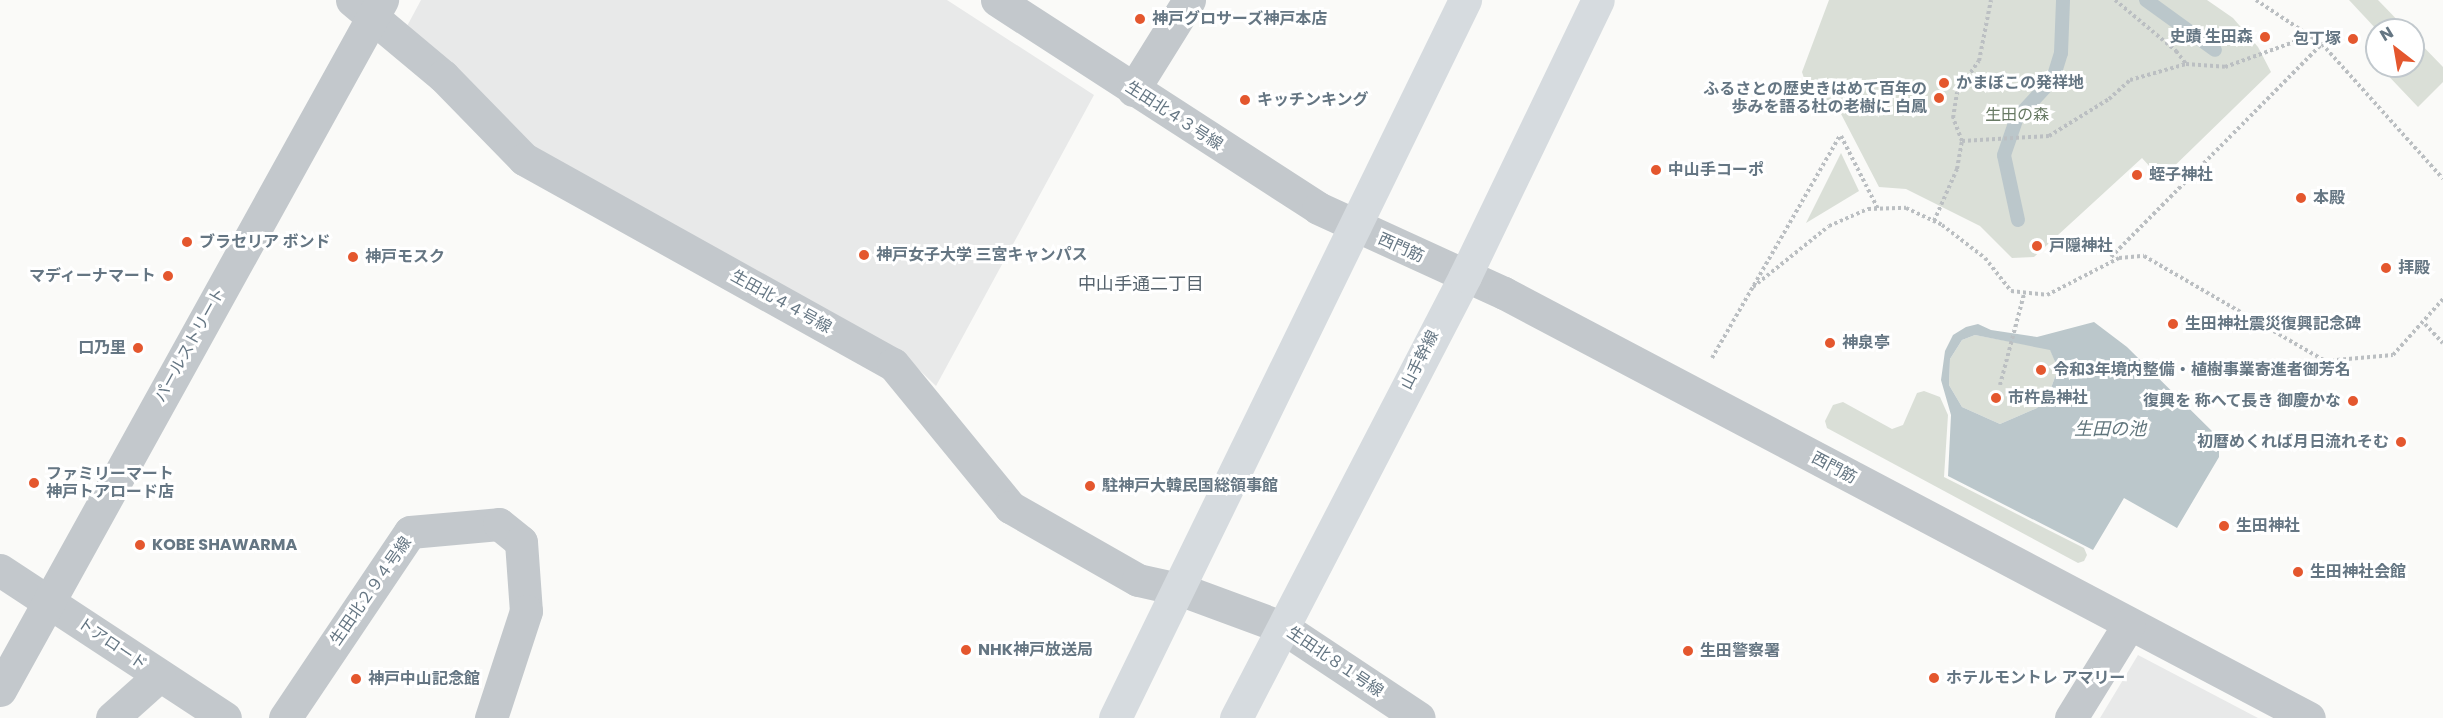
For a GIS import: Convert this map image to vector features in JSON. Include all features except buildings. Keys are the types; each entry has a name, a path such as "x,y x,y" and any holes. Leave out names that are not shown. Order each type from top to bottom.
{"main road":[{"path":"1115,718 1465,0"},
{"name":"山手幹線","path":"1236,718 1465,276 1598,0"}],"street":[{"name":"生田北４３号線","path":"997,0 1030,9 1132,90 1318,208 1355,227"},
{"path":"1132,90 1189,0"},
{"name":"生田北４４号線","path":"369,5 443,75 524,159 893,364 1010,507 1138,580 1179,589"},
{"name":"パールストリート","path":"0,690 369,5"},
{"name":"西門筋","path":"1355,227 1504,292 2309,718"},
{"name":"生田北２９４号線","path":"285,718 410,532 499,524 521,542 526,612 491,718"},
{"name":"トアロード","path":"0,570 225,718"},
{"name":"生田北８１号線","path":"1179,589 1282,627 1419,718"},
{"path":"2071,718 2129,624"},
{"path":"112,718 159,676"}],"path":[{"path":"1934,221 1958,169 1962,141 1953,118 1957,92 1979,61 1991,0"},
{"path":"2115,0 2186,64"},
{"path":"2256,0 2322,44 2443,179"},
{"path":"1962,141 1999,142 2023,136 2049,136 2109,99 2130,80 2186,64 2225,67 2310,36"},
{"path":"2111,257 2322,44"},
{"path":"1693,392 1840,135 1878,209"},
{"path":"1753,287 1829,226 1868,209 1906,208 1934,221 1985,258 2011,291 2047,295 2119,258 2144,256 2325,361 2393,355 2443,299"},
{"path":"2000,385 2024,294"},
{"path":"2424,324 2443,343"}],"shaded area":[{"name":"神戸女子大学 三宮キャンパス","path":"421,0 947,0 1094,95 936,386 908,359 535,151 406,28"},
{"path":"2138,655 2258,718 2100,718"}],"green space":[{"name":"生田の森","path":"1829,0 2207,0 2233,18 2258,47 2271,72 2161,179 2142,158 2034,257 2012,258 1980,226 1906,189 1879,187 1840,112 1809,93 1802,72"},
{"path":"2349,0 2378,0 2395,18 2366,18"},
{"path":"2425,48 2443,67 2443,82 2418,107 2390,78 2425,78"},
{"path":"1841,153 1859,191 1806,223"},
{"path":"1975,335 2050,349 2058,369 2048,396 2037,408 2000,424 1962,407 1949,385 1950,359 1962,340"},
{"path":"1924,391 1940,397 1948,415 1944,477 2084,548 2087,555 2084,561 2078,563 1827,428 1825,421 1833,405 1843,402 1892,429 1903,425 1917,393"}],"water":[{"name":"生田の池","path":"2094,322 2127,347 2219,438 2219,457 2177,528 2124,498 2093,550 1948,476 1951,415 1941,380 1945,351 1953,335 1966,327 1978,324 1991,330 2037,337","holes":["1975,335 2050,350 2058,369 2048,396 2037,408 2000,424 1962,407 1949,385 1950,359 1962,340"]}],"waterway":[{"path":"2018,220 2004,155 2017,118 2053,79 2061,53 2063,0"},
{"path":"2146,0 2215,50"}],"place":[{"name":"神戸グロサーズ神戸本店","path":"1140,19"},
{"name":"史蹟 生田森","path":"2265,37"},
{"name":"包丁塚","path":"2353,39"},
{"name":"かまぼこの発祥地","path":"1944,83"},
{"name":"ふるさとの歴史きはめて百年の 歩みを語る杜の老樹に 白鳳","path":"1939,98"},
{"name":"キッチンキング","path":"1245,100"},
{"name":"中山手コーポ","path":"1656,170"},
{"name":"蛭子神社","path":"2137,175"},
{"name":"本殿","path":"2301,198"},
{"name":"ブラセリア ボンド","path":"187,242"},
{"name":"戸隠神社","path":"2037,246"},
{"name":"神戸女子大学 三宮キャンパス","path":"864,255"},
{"name":"神戸モスク","path":"353,257"},
{"name":"拝殿","path":"2386,268"},
{"name":"マディーナマート","path":"168,276"},
{"name":"生田神社震災復興記念碑","path":"2173,324"},
{"name":"神泉亭","path":"1830,343"},
{"name":"口乃里","path":"138,348"},
{"name":"令和3年境内整備・植樹事業寄進者御芳名","path":"2041,370"},
{"name":"市杵島神社","path":"1996,398"},
{"name":"復興を 称へて長き 御慶かな","path":"2353,401"},
{"name":"初暦めくれば月日流れそむ","path":"2401,442"},
{"name":"ファミリーマート 神戸トアロード店","path":"34,483"},
{"name":"駐神戸大韓民国総領事館","path":"1090,486"},
{"name":"生田神社","path":"2224,526"},
{"name":"KOBE SHAWARMA","path":"140,545"},
{"name":"生田神社会館","path":"2298,572"},
{"name":"NHK神戸放送局","path":"966,650"},
{"name":"生田警察署","path":"1688,651"},
{"name":"ホテルモントレ アマリー","path":"1934,678"},
{"name":"神戸中山記念館","path":"356,679"}],"district":[{"name":"中山手通二丁目","path":"1141,284"}]}
